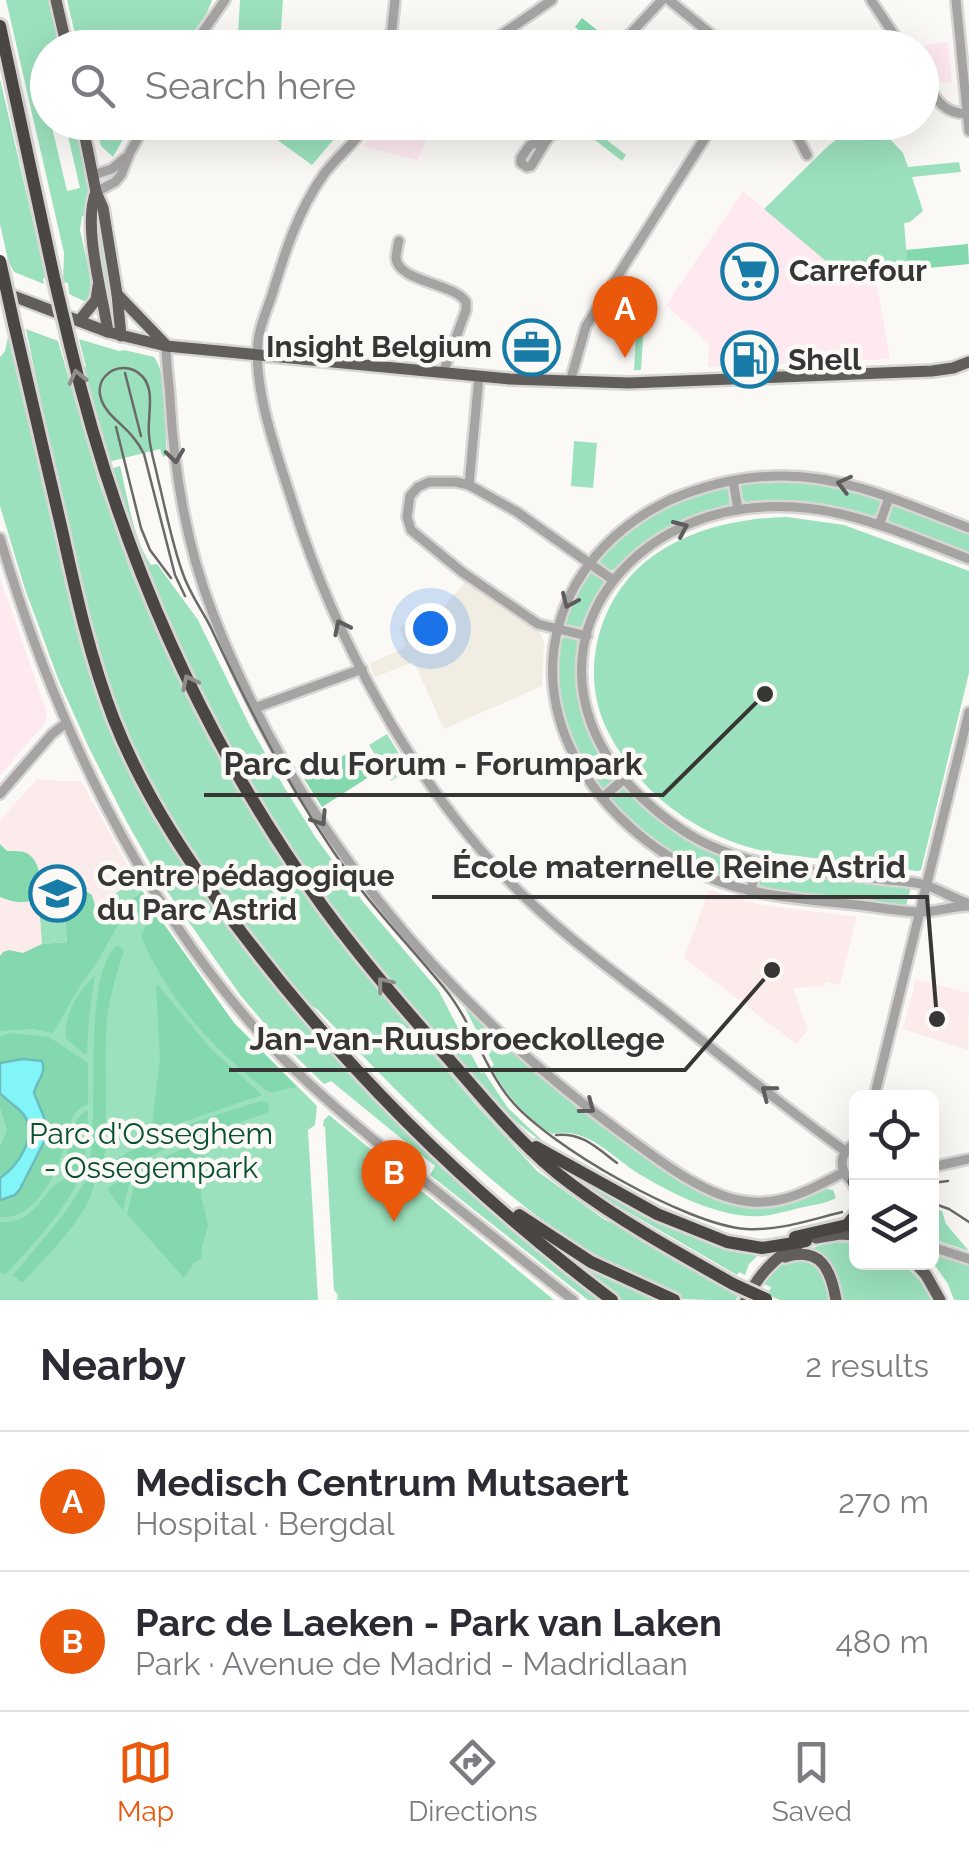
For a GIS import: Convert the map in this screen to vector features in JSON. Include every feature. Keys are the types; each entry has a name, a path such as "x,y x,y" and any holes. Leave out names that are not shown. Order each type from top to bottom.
{"highway":[{"path":"0,26 55,282 98,456 133,556 172,647 230,760 300,874 350,942 517,1136 570,1184 672,1249 767,1300"},
{"path":"0,261 82,620 103,690 128,752 166,824 204,882 291,996 374,1090 472,1184 612,1300"},
{"path":"374,1090 472,1178 528,1222 601,1267 674,1300"},
{"path":"517,1136 644,1208 704,1234 752,1248 806,1241"},
{"path":"704,1234 746,1241 781,1240 849,1223"}],"main road":[{"path":"56,0 63,30"},
{"path":"85,140 103,208 117,294 115,334"},
{"path":"79,321 97,298 92,223 96,192"},
{"path":"98,277 115,334"},
{"path":"0,291 115,334 166,346 479,376 644,382 932,370 969,362"},
{"path":"117,294 166,346"},
{"path":"746,1300 768,1266 789,1249 806,1241 849,1234"},
{"path":"768,1266 790,1254 817,1259 832,1274 836,1300"},
{"path":"921,1270 940,1300"}],"street":[{"path":"204,30 225,0"},
{"path":"392,30 395,0"},
{"path":"508,30 552,0"},
{"path":"636,30 665,0 704,30"},
{"path":"871,0 891,30"},
{"path":"956,0 969,131"},
{"path":"939,99 951,113 968,114"},
{"path":"96,192 119,178 137,140"},
{"path":"355,140 327,170 299,216 258,338 268,422 304,539 339,624 390,720 443,800 520,893 588,953 845,1151"},
{"path":"570,382 586,326 704,140"},
{"path":"800,140 807,154"},
{"path":"92,174 116,166 130,152"},
{"path":"398,241 399,267 461,294 466,302 443,373"},
{"path":"166,346 176,467 191,544 213,615 268,736 325,828 387,912 468,1003 562,1088 678,1172 731,1198 758,1202 849,1183"},
{"path":"469,485 479,376"},
{"path":"969,528 852,485 814,478 766,476 700,488 644,514 614,536 589,564 570,595 558,630 553,682 560,725 577,762 630,829 666,856 711,878 751,890 920,913 969,905"},
{"path":"587,636 538,624 462,572 411,530 407,506 410,496 418,488 437,481 469,485 518,512 612,580"},
{"path":"733,481 738,510"},
{"path":"879,525 890,498"},
{"path":"969,559 845,513 815,507 780,506 710,516 670,532 640,552 612,580 598,603 582,668 585,702 596,734 624,779 650,806 692,836 757,862 926,885 969,905"},
{"path":"0,538 66,723 121,832 160,897 222,986 291,1066 330,1102 572,1300"},
{"path":"255,708 362,669"},
{"path":"876,1090 969,712"},
{"path":"0,794 66,723"},
{"path":"602,798 624,779"},
{"path":"751,890 757,862"},
{"path":"849,1148 842,1163 851,1180"},
{"path":"939,1165 969,1159"},
{"path":"939,1250 969,1259"}],"shaded area":[{"path":"948,42 952,82 939,83 939,43"},
{"path":"369,140 426,140 417,160 362,146"},
{"path":"743,191 845,276 875,274 890,359 708,367 709,344 666,305"},
{"path":"0,578 47,713 45,723 0,775"},
{"path":"465,582 541,633 542,686 444,729 414,662 375,677 369,664 402,649 406,644 399,627 445,606"},
{"name":"Centre pédagogique du Parc Astrid","path":"37,779 81,781 136,881 94,906 0,1025 0,820"},
{"path":"709,890 761,905 857,917 840,985 827,982 825,986 793,988 808,1030 796,1044 684,958"},
{"path":"916,979 969,993 968,1050 903,1029"}],"green space":[{"path":"6,0 49,0 56,30 30,30 30,105"},
{"path":"67,0 212,0 195,30 74,30"},
{"path":"240,0 283,0 281,30 238,30"},
{"path":"582,18 597,30 579,30 575,27"},
{"path":"0,79 46,278 44,284 14,272 0,224"},
{"path":"38,140 55,140 67,191 80,188 69,140 79,140 88,183 88,216 82,216 80,230 93,289 88,303 69,294 68,283 63,282 64,253"},
{"path":"99,140 122,140 113,157"},
{"path":"277,140 333,140 312,165"},
{"path":"595,140 607,140 626,155 622,161"},
{"path":"836,140 891,140 903,153 908,167 959,162 961,172 912,177 923,211 904,223 908,270 845,277 764,209"},
{"path":"97,226 103,226 116,313 108,311"},
{"path":"968,244 969,264 908,270 906,250"},
{"path":"638,302 645,308 641,370 634,370"},
{"path":"26,329 58,341 98,480 132,575 163,645 228,771 307,897 403,1019 537,1171 605,1220 632,1230 731,1288 730,1292 738,1296 736,1300 682,1299 645,1284 586,1250 513,1197 445,1138 304,1000 210,879 168,816 114,701 86,602"},
{"path":"8,337 75,619 99,700 121,756 159,826 282,996 343,1066 395,1118 606,1300 588,1300 430,1175 435,1166 331,1081 324,1084 241,996 162,884 90,750 59,681 0,506 0,357"},
{"path":"79,339 154,357 164,390 167,455 163,457 160,449 108,462"},
{"path":"574,441 597,443 593,488 571,486"},
{"path":"120,466 145,555 151,565 157,564 198,620 251,728 316,838 364,903 439,991 481,1073 508,1108 548,1146 509,1115 458,1062 345,923 276,825 220,727 171,626 110,469"},
{"path":"787,481 833,485 881,501 872,517 825,505 746,503 743,499 743,484"},
{"path":"722,487 728,489 730,505 668,530 615,570 598,561 613,544 656,513"},
{"path":"896,505 969,533 969,555 891,524 888,520"},
{"path":"787,517 844,525 969,571 969,673 921,870 773,853 716,835 681,815 650,790 623,757 604,723 594,681 598,637 628,579 660,552 694,534 730,523"},
{"path":"591,573 604,584 584,626 567,625 565,621 579,586"},
{"path":"561,639 580,643 579,680 584,712 615,775 604,788 588,769 560,699 558,660"},
{"path":"387,734 409,770 391,781 369,745"},
{"path":"356,748 372,775 322,807 304,779"},
{"path":"622,789 682,834 747,865 746,882 711,874 656,841 612,803 612,797"},
{"path":"0,844 7,851 24,852 34,859 40,877 40,896 21,902 0,897"},
{"path":"764,869 911,887 906,906 767,889 759,885"},
{"name":"Parc d'Osseghem - Ossegempark","path":"136,881 234,1023 317,1106 315,1125 308,1130 318,1300 0,1300 0,1025 97,917 94,906"},
{"path":"70,889 82,889 92,895 99,921 143,892 150,904 121,919 53,1033 33,1029 0,1031 0,956 9,950 23,953 42,944 67,942 63,900"},
{"path":"63,900 67,942 42,944 39,902"},
{"path":"154,910 234,1023 297,1087 267,1091 194,1022 164,981 141,936"},
{"path":"118,945 124,951 107,1020 104,1161 96,1167 90,1160 96,1012 107,960"},
{"path":"95,975 84,1054 66,1038 67,1021 73,1004"},
{"path":"158,985 211,1049 262,1095 151,1133 160,1058"},
{"path":"465,1008 593,1119 706,1194 725,1203 757,1208 788,1203 827,1189 833,1190 836,1198 767,1215 730,1214 667,1189 588,1138 552,1134 525,1113 503,1087"},
{"path":"12,1033 49,1037 88,1063 88,1104 73,1117 57,1168 43,1192 24,1211 0,1217 0,1200 47,1137 48,1130 34,1093 44,1070 42,1061 0,1063 0,1036"},
{"path":"0,1093 24,1115 29,1132 19,1159 0,1178 0,1147 7,1130"},
{"path":"261,1101 269,1106 264,1114 167,1148 119,1173 109,1168 127,1153 163,1135"},
{"path":"86,1110 82,1169 61,1173 77,1119"},
{"path":"329,1115 554,1300 337,1300 323,1126"},
{"path":"197,1146 206,1165 201,1195 208,1226 201,1259 184,1278 127,1214 138,1169"},
{"path":"132,1172 123,1210 107,1189"},
{"path":"79,1175 68,1199 48,1226 6,1274 0,1273 0,1222 26,1216 56,1185"},
{"path":"90,1178 95,1180 92,1193 76,1221 22,1283 13,1275"},
{"path":"581,1178 677,1230 762,1251 749,1264 745,1275 737,1275 597,1194 579,1181"},
{"path":"939,1210 946,1224 969,1251 939,1241"},
{"path":"833,1242 849,1243 849,1270 910,1270 931,1300 839,1300 829,1263 805,1250"},
{"path":"570,1253 661,1300 622,1300 567,1257"},
{"path":"939,1256 969,1266 969,1300 954,1300 938,1270"},
{"path":"807,1258 820,1265 833,1300 780,1300 768,1295 771,1287 764,1284 778,1267"}],"water":[{"path":"42,1061 42,1074 34,1093 46,1122 47,1136 20,1189 0,1200 0,1178 19,1159 29,1132 24,1115 0,1093 0,1063"}],"tram line":[{"path":"185,596 175,575 144,454 104,406 100,394 101,384 113,370 133,370 146,382 150,396 150,446 183,574 276,757 352,878 463,1015 492,1073 510,1099 554,1138 620,1180 720,1224 770,1228 842,1212"},
{"path":"125,373 141,436"},
{"path":"116,427 141,528 150,550 171,578"},
{"path":"556,1135 581,1139 617,1163"},
{"path":"939,1182 948,1181"},
{"path":"939,1205 969,1222"}],"place":[{"name":"Carrefour","path":"750,271"},
{"name":"Insight Belgium","path":"531,347"},
{"name":"Medisch Centrum Mutsaert","path":"625,358"},
{"name":"Shell","path":"749,360"},
{"name":"Parc du Forum - Forumpark","path":"765,694"},
{"name":"Centre pédagogique du Parc Astrid","path":"58,893"},
{"name":"Jan-van-Ruusbroeckollege","path":"772,970"},
{"name":"École maternelle Reine Astrid","path":"937,1019"},
{"name":"Parc de Laeken - Park van Laken","path":"394,1222"}]}
